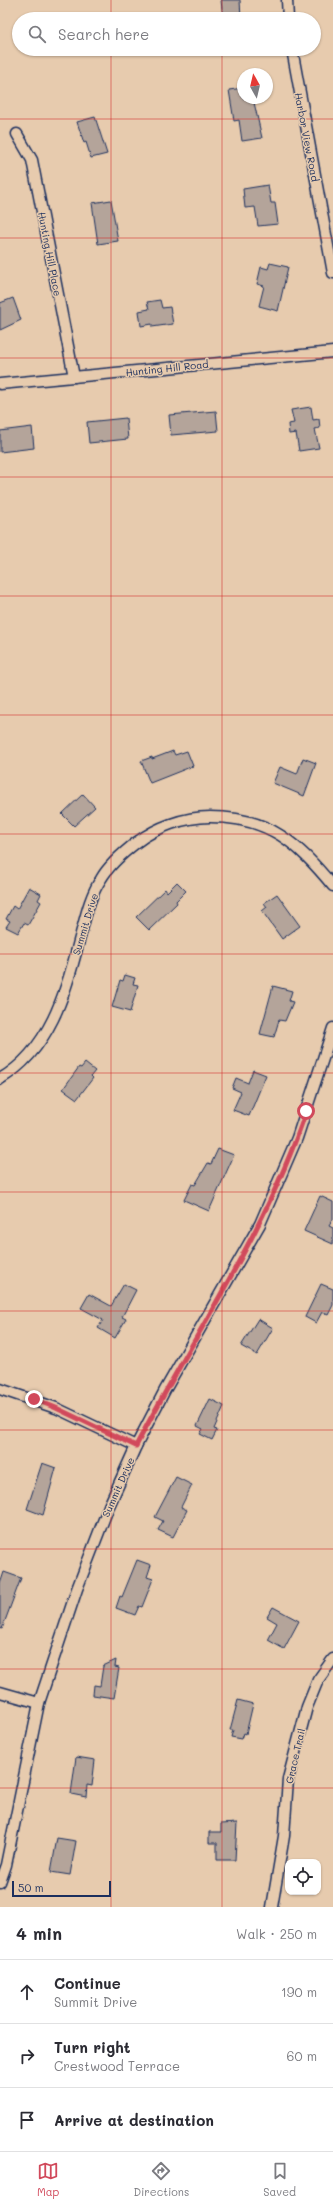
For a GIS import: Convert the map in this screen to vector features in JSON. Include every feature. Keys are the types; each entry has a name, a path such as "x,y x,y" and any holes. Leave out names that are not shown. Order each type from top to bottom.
{"street":[{"path":"286,0 287,12"},
{"name":"Harbor View Road","path":"293,56 333,273"},
{"name":"Hunting Hill Place","path":"17,134 32,160 74,377"},
{"name":"Hunting Hill Road","path":"0,384 333,352"},
{"name":"Summit Drive","path":"0,1079 31,1053 52,1025 73,968 92,897 101,878 124,852 146,835 163,827 201,817 220,817 248,822 274,830 292,842 333,886"},
{"name":"Summit Drive","path":"0,1882 6,1865 39,1703 76,1589 109,1506 136,1446 165,1390 260,1224 297,1138 333,1028"},
{"path":"0,1389 56,1408 136,1446"},
{"name":"Grace Trail","path":"272,1907 284,1836 288,1779 307,1707 318,1680 333,1659"},
{"path":"0,1692 39,1703"}],"building":[{"path":"221,0 240,0 241,12 222,12"},
{"path":"237,89 237,104 254,104 262,138 242,141 239,120 234,121 229,90"},
{"path":"95,117 107,154 91,158 77,122"},
{"path":"268,185 271,203 275,203 278,224 258,226 255,207 245,208 243,189"},
{"path":"111,200 118,241 98,244 92,203"},
{"path":"270,263 288,267 278,311 259,306 264,286 257,284 261,267 268,269"},
{"path":"13,298 21,320 0,330 0,303"},
{"path":"160,300 162,308 170,307 173,324 152,327 152,324 141,326 139,311 149,309 147,302"},
{"path":"311,407 313,420 319,419 320,428 315,429 319,448 299,451 296,433 289,434 288,424 294,423 291,410"},
{"path":"216,411 218,431 171,435 169,415"},
{"path":"126,418 128,439 89,443 87,422"},
{"path":"32,427 34,448 0,452 0,431"},
{"path":"173,751 175,755 187,751 193,766 150,783 141,761 152,757 152,759"},
{"path":"303,758 316,763 304,796 273,783 280,767 297,774"},
{"path":"83,794 95,807 74,826 62,814"},
{"path":"177,882 186,891 176,901 177,903 149,930 136,917 165,889 167,892"},
{"path":"29,887 41,894 38,900 41,902 28,925 24,923 18,933 6,927 10,921 6,919 13,906 17,909"},
{"path":"277,894 300,926 282,939 262,911 267,907 264,903"},
{"path":"125,975 135,978 133,984 138,985 130,1012 112,1007 120,980 123,981"},
{"path":"273,986 292,991 289,1001 293,1002 285,1021 279,1020 274,1037 260,1034"},
{"path":"85,1063 95,1071 91,1076 93,1078 77,1099 63,1089 79,1067 81,1068"},
{"path":"253,1070 266,1075 249,1116 233,1110 241,1092 232,1088 236,1078 248,1083"},
{"path":"218,1149 234,1155 209,1211 184,1200 192,1184 195,1185 208,1163 211,1164"},
{"path":"320,1196 333,1202 333,1219 329,1226 333,1228 333,1244 304,1231"},
{"path":"124,1284 136,1290 122,1317 126,1319 115,1338 98,1328 103,1320 81,1308 89,1294 111,1306"},
{"path":"321,1284 333,1289 333,1305 328,1315 322,1312 316,1323 305,1317"},
{"path":"258,1319 273,1328 257,1355 241,1346"},
{"path":"210,1399 224,1406 214,1429 217,1430 212,1440 200,1434 203,1429 197,1426"},
{"path":"42,1463 56,1468 43,1515 27,1509"},
{"path":"176,1477 192,1485 181,1507 187,1510 173,1537 158,1530 163,1521 155,1517"},
{"path":"137,1560 151,1565 147,1577 153,1579 142,1607 139,1606 135,1615 116,1608"},
{"path":"4,1572 21,1578 2,1629 0,1628 0,1584"},
{"path":"273,1607 299,1621 284,1649 268,1640 277,1623 267,1617"},
{"path":"116,1660 115,1667 119,1668 114,1698 93,1695 94,1685 100,1686 103,1666"},
{"path":"238,1700 253,1704 246,1734 244,1733 242,1739 231,1737 233,1730 230,1730"},
{"path":"76,1757 95,1760 92,1786 87,1785 86,1797 71,1794"},
{"path":"237,1823 235,1860 217,1860 217,1843 209,1843 209,1832 221,1832 221,1824"},
{"path":"57,1838 76,1841 70,1875 51,1872"}],"route":[{"path":"34,1399 136,1446 165,1390 260,1224 297,1138 306,1111"}]}
